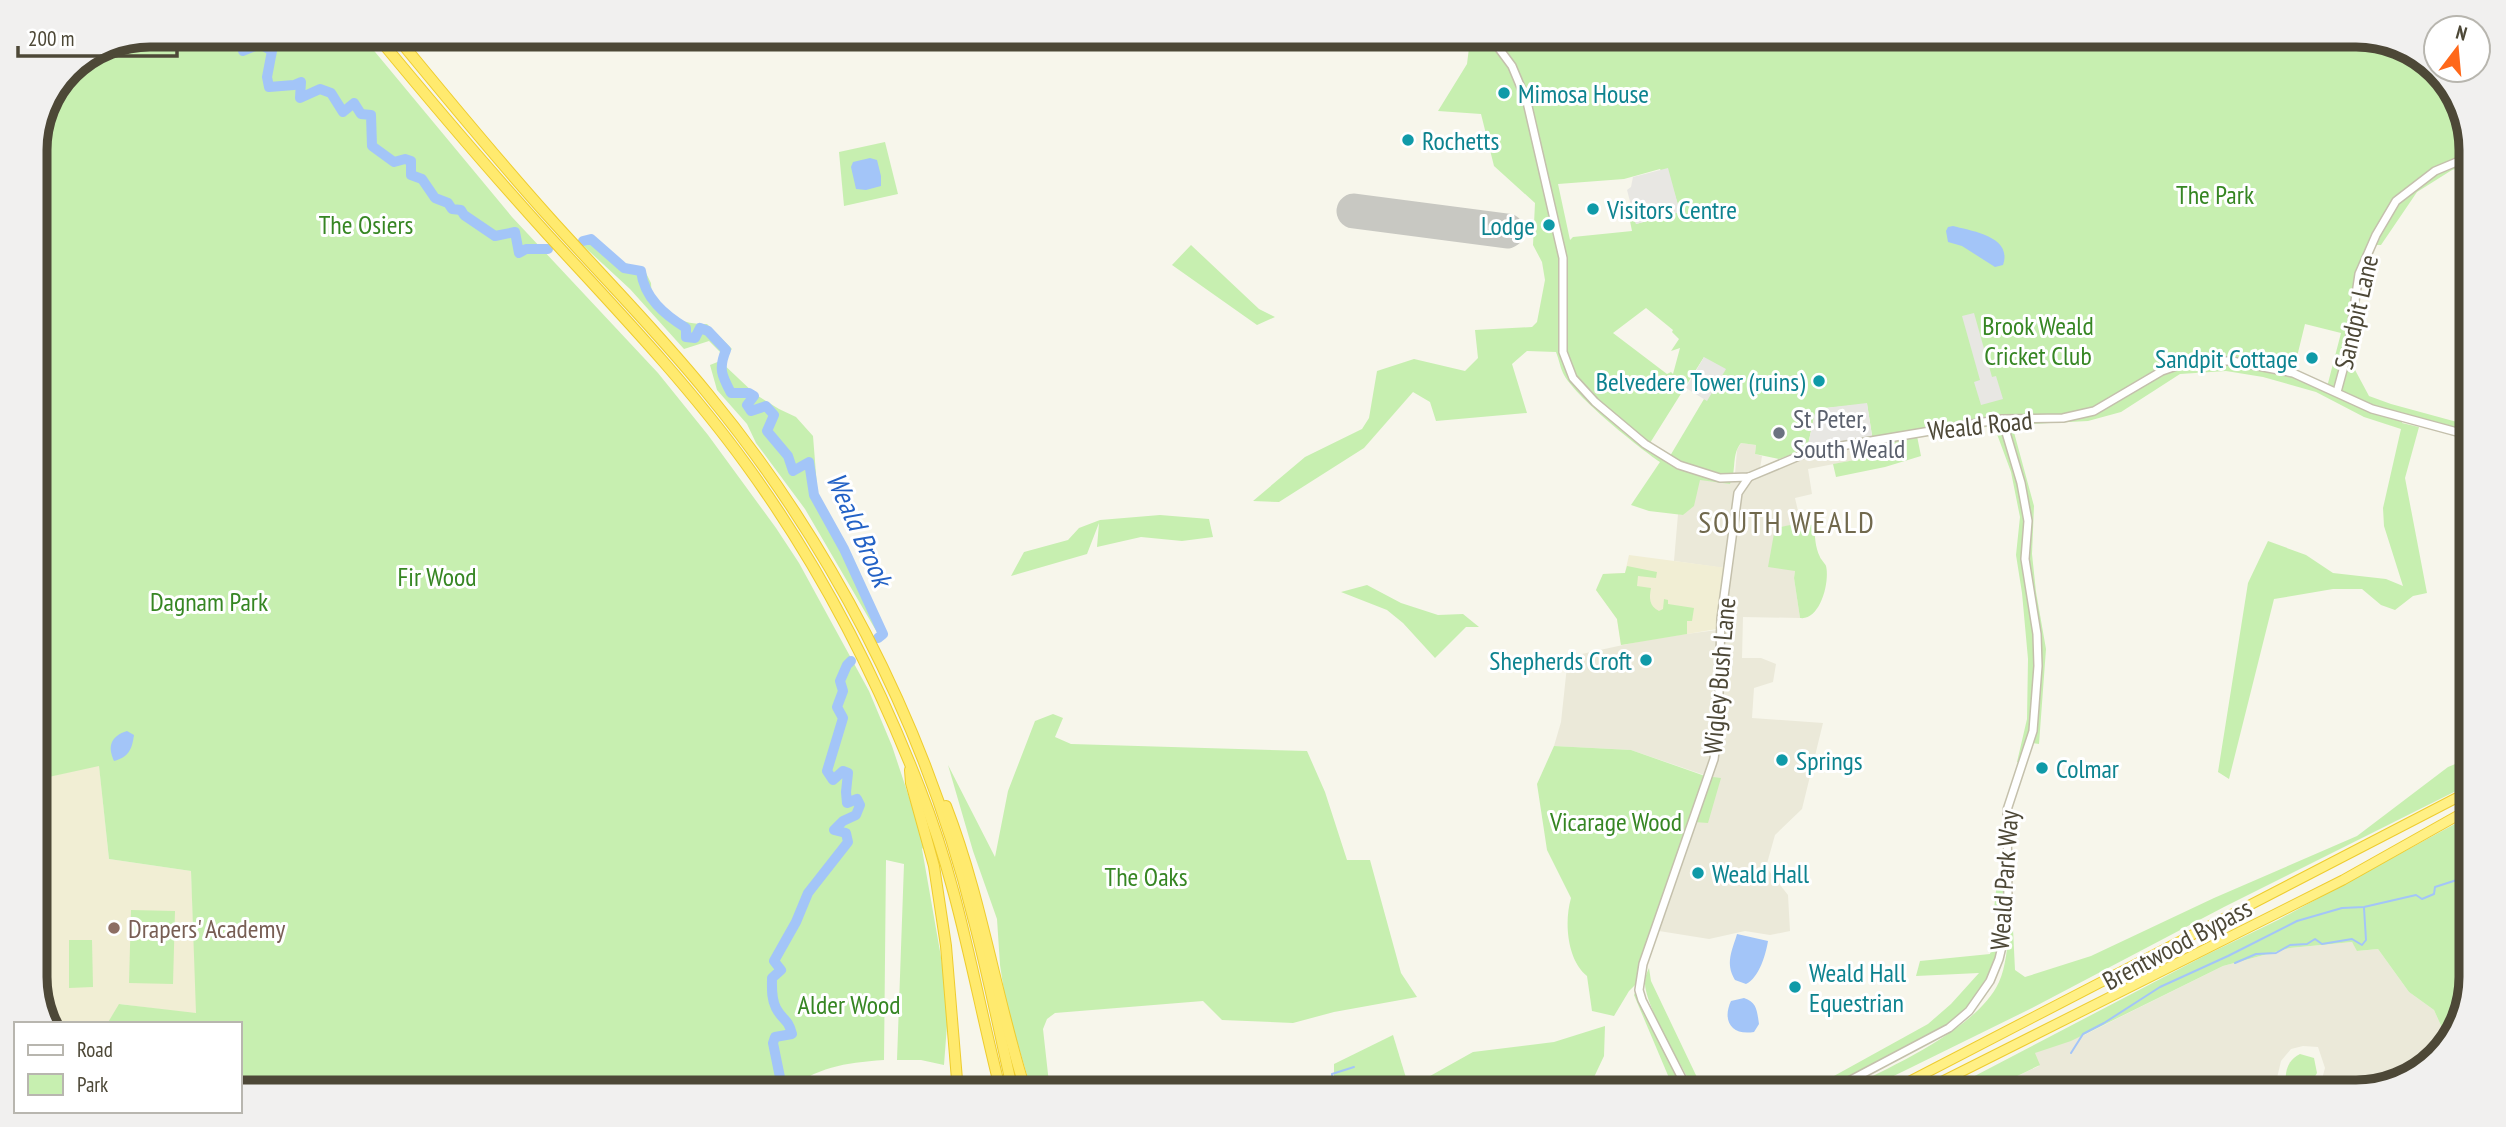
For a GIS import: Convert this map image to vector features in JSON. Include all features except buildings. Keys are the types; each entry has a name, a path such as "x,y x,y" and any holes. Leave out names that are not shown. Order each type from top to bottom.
{"highway":[{"path":"386,47 490,171 669,368 746,464 794,536 838,610 870,671 928,810 954,891 998,1080"},
{"path":"405,47 526,190 681,361 750,447 799,518 838,583 884,670 942,811 964,884 1010,1080"},
{"path":"921,756 939,786 959,842 984,928 1022,1080"},
{"path":"909,763 911,783 934,866 946,946 957,1080"},
{"name":"Brentwood Bypass","path":"1912,1080 2459,797"},
{"name":"Brentwood Bypass","path":"1945,1080 2343,880 2459,816"},
{"path":"998,1024 1020,1080"}],"street":[{"name":"Weald Road","path":"1498,47 1512,66 1527,102 1563,258 1563,352 1573,378 1595,402 1656,452 1679,465 1720,478 1749,477 1811,451 2002,419 2063,418 2094,411 2162,371 2191,362 2232,361 2294,373 2372,409 2459,433"},
{"name":"Sandpit Lane","path":"2337,392 2347,355 2359,274 2376,235 2396,201 2435,171 2459,161"},
{"name":"Weald Park Way","path":"1851,1080 1949,1028 1969,1010 1990,981 2005,934 2008,902 2007,810 2033,731 2038,666 2037,634 2025,559 2028,521 2021,482 2002,419"},
{"name":"Wigley Bush Lane","path":"1683,1080 1639,990 1643,964 1714,759 1718,729 1721,619 1739,490 1749,477"},
{"path":"1728,478 1739,490"}],"shaded area":[{"name":"Visitors Centre","path":"1668,168 1680,212 1636,224 1627,190 1631,187 1633,177"},
{"path":"1974,313 1992,377 1996,376 2003,399 1981,405 1974,382 1980,380 1962,316"},
{"path":"1704,357 1726,369 1707,401 1686,388"},
{"path":"1867,403 1872,436 1807,449 1816,409"},
{"path":"1741,443 1756,445 1755,454 1762,456 1759,475 1791,458 1857,443 1860,459 1808,469 1812,494 1795,498 1801,524 1775,528 1795,571 1800,618 1743,617 1742,658 1761,658 1776,664 1773,682 1754,688 1752,718 1823,723 1802,809 1775,835 1766,867 1788,895 1790,931 1770,935 1745,931 1709,939 1659,931 1710,777 1631,750 1554,746 1561,722 1568,657 1655,638 1725,629 1731,569 1674,561 1678,514 1683,515 1700,479 1735,474 1737,450"},
{"path":"1629,555 1727,568 1717,629 1621,645 1617,619 1596,590 1603,574 1625,573"},
{"name":"Drapers' Academy","path":"99,765 109,859 191,871 197,1014 120,1004 108,1022 58,1022 47,983 47,777"},
{"path":"2352,942 2358,951 2378,949 2409,992 2434,1010 2443,1030 2429,1050 2413,1062 2389,1074 2369,1079 2322,1079 2325,1068 2318,1047 2303,1046 2291,1049 2281,1061 2277,1080 2009,1080 2039,1066 2034,1053 2086,1034 2223,966 2290,948"}],"green space":[{"path":"371,47 512,217 658,373 708,435 799,563 869,691 892,746 925,845 922,849 948,1012 944,1065 921,1060 897,1060 904,864 886,860 884,1060 831,1068 803,1080 242,1080 242,1022 108,1022 119,1004 196,1013 191,871 109,859 99,766 47,777 47,144 58,105 77,77 111,55 130,49"},
{"path":"1469,47 2356,47 2395,55 2422,72 2422,84 2434,84 2445,99 2457,130 2459,168 2417,192 2381,245 2372,245 2359,274 2347,355 2369,396 2459,423 2459,429 2403,413 2402,423 2419,427 2405,478 2427,593 2413,596 2395,610 2381,605 2362,589 2333,589 2274,599 2229,779 2218,772 2248,583 2268,541 2306,555 2333,573 2386,579 2403,586 2384,526 2383,508 2401,429 2364,417 2316,392 2263,377 2226,371 2180,374 2121,412 2088,421 2012,425 2034,506 2032,554 2046,649 2039,744 2032,743 2025,762 2017,762 2027,719 2028,659 2016,555 2020,517 2011,472 1994,426 1917,436 1921,456 1836,477 1833,464 1860,459 1858,443 1824,448 1826,443 1872,435 1867,404 1816,409 1807,449 1779,459 1755,454 1756,445 1741,443 1736,452 1730,484 1700,480 1694,506 1683,515 1649,511 1631,505 1660,462 1593,407 1569,383 1556,352 1527,351 1512,364 1527,413 1436,421 1430,402 1413,392 1364,448 1279,502 1253,501 1305,457 1362,429 1369,418 1377,371 1414,359 1465,371 1478,358 1475,330 1532,327 1537,322 1545,280 1542,262 1533,245 1535,203 1494,166 1481,114 1438,111 1467,64","holes":["1660,169 1674,192 1680,212 1636,224 1634,216 1630,221 1632,231 1573,237 1570,240 1558,184 1624,179","1646,308 1673,330 1679,339 1671,351 1680,348 1673,374 1667,374 1613,333","2305,324 2341,333 2327,387 2293,373","1704,357 1707,400 1704,399 1670,456 1650,443"]},
{"path":"885,142 898,194 844,206 839,152"},
{"path":"577,240 598,245 609,258 644,269 651,283 652,300 676,318 690,323 707,324 732,349 725,357 709,341 684,349 630,289"},
{"path":"1191,245 1259,309 1275,317 1257,325 1172,265"},
{"path":"720,361 755,394 796,417 813,436 818,499 851,558 880,622 878,634 805,509 756,443 747,424 717,390 710,365"},
{"path":"1160,515 1209,519 1213,537 1182,541 1141,537 1097,547 1099,523 1087,554 1011,576 1024,552 1068,540 1079,528 1100,520"},
{"path":"1795,524 1814,525 1817,549 1826,565 1827,573 1825,590 1818,607 1807,617 1800,618 1795,571 1768,567 1775,528"},
{"path":"1627,566 1657,572 1656,578 1638,576 1637,586 1651,588 1653,607 1659,611 1663,609 1664,599 1668,600 1668,604 1694,608 1692,621 1687,621 1687,634 1621,645 1617,619 1596,590 1603,574 1625,573"},
{"path":"1367,585 1401,603 1438,615 1463,614 1479,627 1466,627 1435,658 1403,623 1387,610 1341,592"},
{"name":"The Oaks","path":"1053,714 1063,718 1055,737 1071,744 1307,751 1325,792 1347,860 1370,860 1401,973 1417,997 1334,1012 1293,1023 1222,1020 1203,1001 1055,1013 1047,1019 1043,1029 1049,1080 1028,1080 1006,1004 997,919 973,851 948,765 995,857 1008,791 1035,721"},
{"name":"Vicarage Wood","path":"1554,746 1631,750 1705,776 1721,778 1708,823 1694,822 1641,979 1629,991 1614,1016 1592,1011 1587,976 1580,969 1571,951 1568,918 1571,898 1547,850 1537,784"},
{"path":"2459,762 2458,790 1885,1080 1864,1080 1905,1060 1951,1032 1988,1000 2001,976 2010,929 2013,929 2015,970 2025,977 2091,956 2214,898 2357,836 2448,767"},
{"path":"2459,822 2459,976 2457,997 2443,1030 2434,1010 2409,992 2378,949 2357,951 2352,942 2290,948 2223,966 2071,1041 2035,1053 2040,1065 2009,1080 1967,1080 2206,955 2278,920"},
{"path":"2004,872 1998,952 1989,977 1976,997 1940,1030 1896,1056 1847,1080 1827,1080 1928,1024 1951,1004 1979,973 1916,976 1920,961 1990,954 1999,911 1994,909 1998,873"},
{"path":"131,910 175,911 173,984 129,983"},
{"path":"69,940 92,940 93,987 69,988"},
{"path":"1649,968 1651,981 1698,1080 1689,1080 1666,1038 1647,995 1646,976"},
{"path":"1637,988 1679,1080 1670,1080 1634,995"},
{"path":"1605,1026 1604,1056 1593,1080 1426,1080 1473,1052 1554,1042"},
{"path":"1393,1035 1407,1080 1334,1080 1334,1064"},
{"path":"2300,1054 2314,1058 2317,1073 2313,1080 2286,1080 2287,1070"}],"water":[{"path":"870,158 877,160 881,186 866,190 856,189 851,167 853,162"},
{"path":"1953,226 1989,236 1996,241 2002,247 2003,265 1995,267 1962,246 1948,242 1946,231"},
{"path":"127,731 134,735 131,748 126,755 114,761 112,742"},
{"path":"1737,934 1768,941 1758,971 1746,984 1735,980 1730,968 1730,957"},
{"path":"1744,998 1752,1002 1757,1011 1759,1024 1754,1032 1739,1032 1728,1020 1731,1001"}],"waterway":[{"name":"Weald Brook","path":"243,47 243,51 253,47"},
{"name":"Weald Brook","path":"265,47 272,51 267,77 269,87 301,82 300,98 320,89 331,93 343,112 354,103 361,114 371,115 372,146 394,162 405,159 411,161 411,175 422,179 435,198 448,203 452,209 461,210 464,215 495,236 515,232 519,253 526,249 548,249"},
{"name":"Weald Brook","path":"583,241 591,239 624,268 641,271 651,297 663,311 686,328 686,337 695,338 700,328 708,331 726,350 722,372 731,393 749,393 754,396 747,405 751,411 766,406 774,415 767,431 788,456 793,471 809,462 814,495 844,549 883,634 878,638"},
{"name":"Weald Brook","path":"781,1080 773,1043 775,1037 792,1034 773,1001 772,978 781,970 774,961 796,922 808,893 848,842 846,833 834,830 843,821 856,815 860,805 857,799 847,803 848,773 843,771 833,780 827,771 843,718 837,707 843,691 840,681 851,661"},
{"path":"2071,1053 2083,1034 2160,987 2297,921 2342,908 2364,907 2416,895 2422,899 2434,894 2435,887 2459,879"},
{"path":"2235,963 2256,954 2276,953 2290,945 2307,944 2315,939 2322,944 2352,939 2362,945 2366,940 2364,908"},
{"path":"1332,1080 1332,1074 1354,1067"}],"runway":[{"path":"1354,211 1507,231"}],"place":[{"name":"Mimosa House","path":"1504,93"},
{"name":"Rochetts","path":"1408,140"},
{"name":"Visitors Centre","path":"1593,209"},
{"name":"Lodge","path":"1549,225"},
{"name":"Sandpit Cottage","path":"2312,358"},
{"name":"Belvedere Tower (ruins)","path":"1819,381"},
{"name":"St Peter, South Weald","path":"1779,433"},
{"name":"Shepherds Croft","path":"1646,660"},
{"name":"Springs","path":"1782,760"},
{"name":"Colmar","path":"2042,768"},
{"name":"Weald Hall","path":"1698,873"},
{"name":"Drapers' Academy","path":"114,928"},
{"name":"Weald Hall Equestrian","path":"1795,987"}],"district":[{"name":"SOUTH WEALD","path":"1787,521"}],"park label":[{"name":"The Park","path":"2215,194"},
{"name":"The Osiers","path":"366,224"},
{"name":"Brook Weald Cricket Club","path":"2038,340"},
{"name":"Fir Wood","path":"437,576"},
{"name":"Dagnam Park","path":"209,601"},
{"name":"Alder Wood","path":"849,1004"}]}
